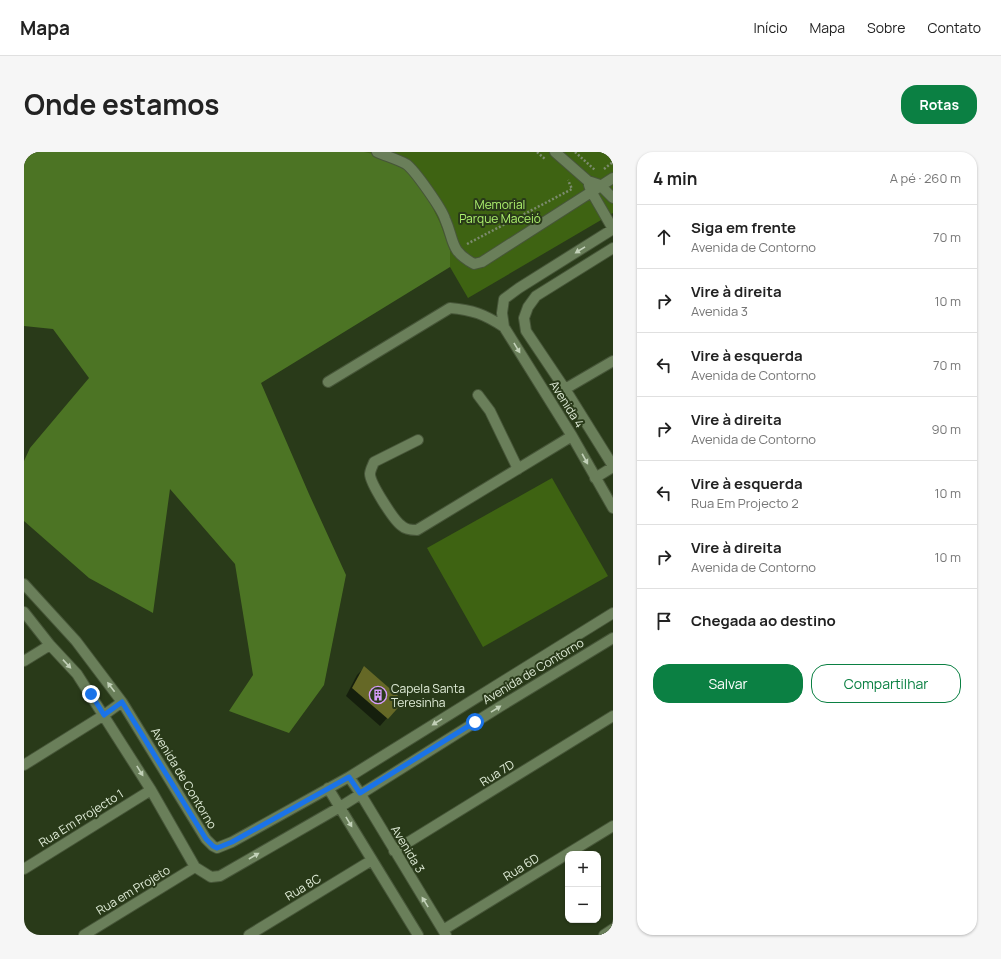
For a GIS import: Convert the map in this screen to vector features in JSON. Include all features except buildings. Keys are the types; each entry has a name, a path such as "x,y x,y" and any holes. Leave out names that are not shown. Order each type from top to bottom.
{"street":[{"path":"377,152 406,164 418,176 445,217 456,250 462,257 474,264 482,262 613,178"},
{"path":"555,152 588,181 600,186 613,198"},
{"path":"588,181 591,191 613,229"},
{"name":"Avenida 4","path":"613,229 504,299 502,313 504,327 572,436 613,508"},
{"name":"Avenida 4","path":"613,248 536,296 528,307 524,318 526,331 566,389 613,467"},
{"path":"328,382 450,308 466,309 486,315 504,327"},
{"path":"566,389 613,361"},
{"path":"478,395 490,411 518,468"},
{"path":"418,440 374,462 370,473 373,485 396,521 402,527 417,530 572,436"},
{"path":"595,478 613,467"},
{"name":"Avenida de Contorno","path":"24,584 76,642 122,702 206,839 217,848 232,842 349,777 613,613"},
{"path":"24,612 50,645 77,674 151,790 195,867"},
{"name":"Avenida de Contorno","path":"195,867 211,877 220,876 340,807 360,793 613,638"},
{"path":"24,661 50,645"},
{"path":"24,765 104,715 122,702"},
{"name":"Rua 7D","path":"394,851 613,716"},
{"name":"Avenida 3","path":"349,777 444,933"},
{"path":"328,788 418,935"},
{"name":"Rua Em Projecto 1","path":"24,869 151,790"},
{"name":"Rua 6D","path":"444,933 613,826"},
{"name":"Rua 8C","path":"249,935 372,860"},
{"name":"Rua em Projeto","path":"84,935 195,867"},
{"path":"604,935 613,929"}],"path":[{"path":"537,152 547,161"},
{"path":"576,152 593,168 597,174"},
{"path":"602,170 613,162"},
{"path":"456,250 572,189 568,179"}],"green space":[{"path":"24,152 364,152 392,158 419,180 440,223 450,250 450,267 261,383 346,575 324,685 289,733 229,711 253,675 235,564 170,489 153,613 89,578 24,521 24,461 30,448 89,378 53,329 24,326"},
{"name":"Memorial Parque Maceió","path":"362,152 613,152 613,213 468,298 450,267 450,250"},
{"path":"552,478 608,576 483,647 427,548"}],"place":[{"name":"Capela Santa Teresinha","path":"378,695"}],"route":[{"path":"91,694 104,715 122,702 206,839 217,848 232,842 349,777 360,793 475,722"}]}
